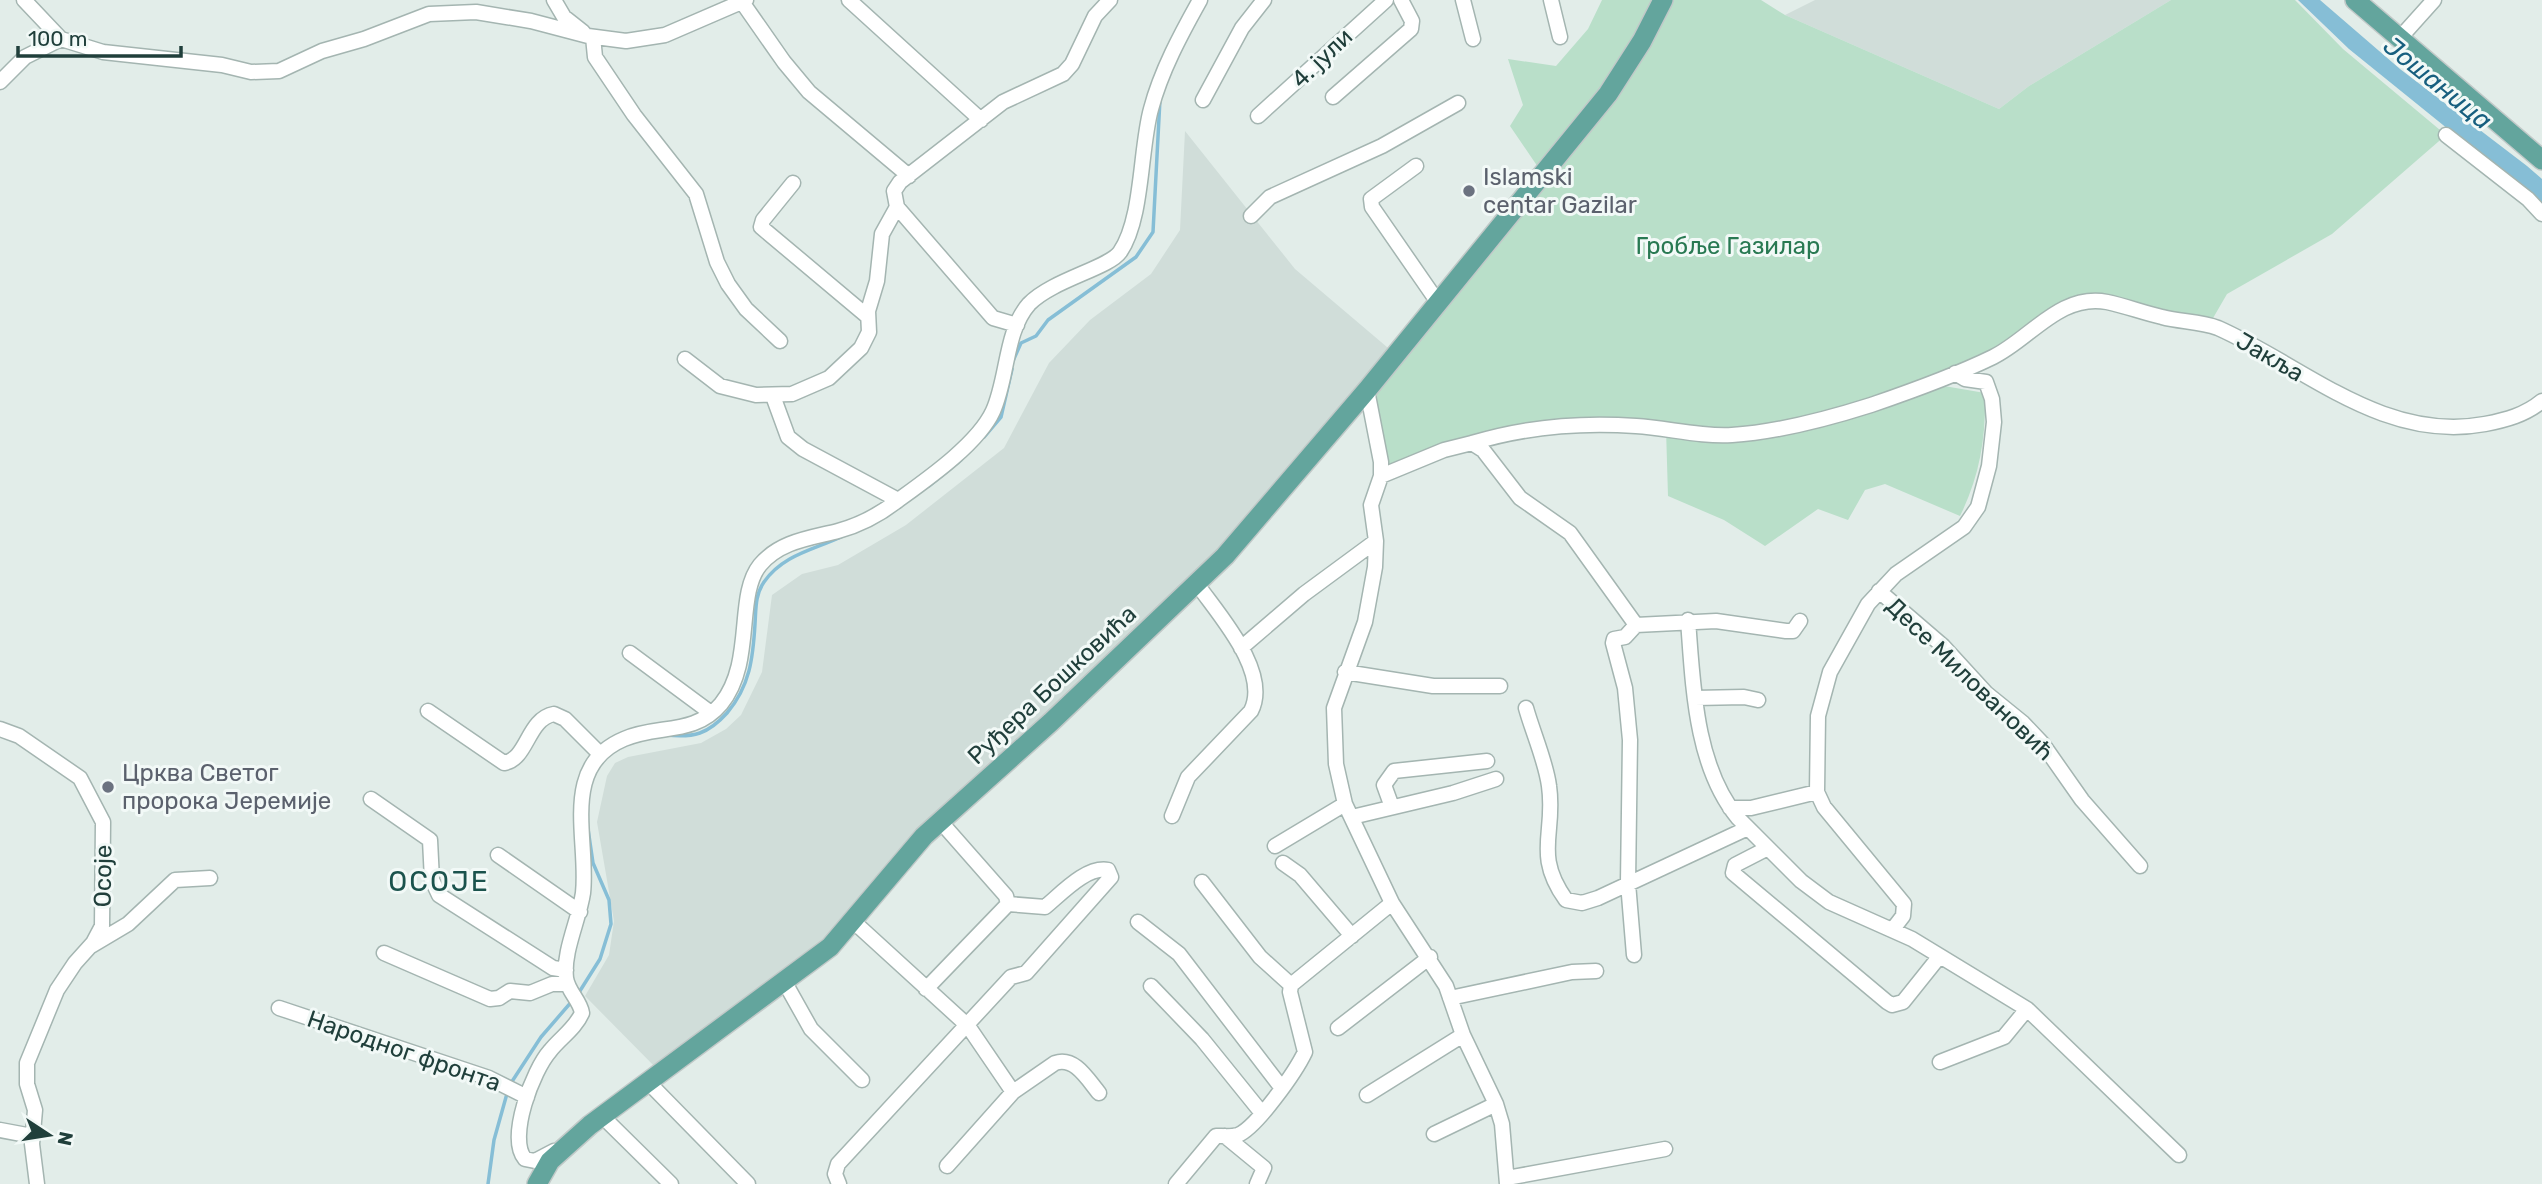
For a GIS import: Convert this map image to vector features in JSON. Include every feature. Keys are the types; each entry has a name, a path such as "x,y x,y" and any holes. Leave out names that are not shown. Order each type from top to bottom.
{"main road":[{"name":"Руђера Бошковића","path":"541,1182 562,1150 602,1116 830,947 854,922 899,864 940,821 1197,584 1248,531 1367,390 1608,94 1642,41 1663,0"},
{"path":"2355,0 2540,155"}],"street":[{"path":"24,0 61,39 103,52 264,72 279,71 323,51 435,13 476,12 531,21 591,37 626,41 656,37 744,1 784,62 809,92 909,176"},
{"path":"554,0 564,17 591,37 596,57 634,116 696,194 717,262 728,284 746,309 780,341"},
{"path":"849,0 981,120"},
{"path":"1017,325 993,318 897,207 894,196 896,186 1015,94 1063,74 1072,64 1095,16 1110,0"},
{"path":"568,981 584,872 581,794 586,775 599,753 625,738 677,730 705,720 734,683 742,653 752,583 760,565 795,542 859,523 898,500 948,461 989,419 998,397 1017,325 1027,307 1045,291 1112,259 1122,250 1138,191 1151,108 1170,59 1200,0"},
{"path":"1203,100 1242,28 1264,0"},
{"name":"4. јули","path":"1258,116 1387,0"},
{"name":"4. јули","path":"1333,97 1411,29 1412,21 1401,0"},
{"path":"1463,0 1474,39"},
{"path":"1551,0 1560,37"},
{"path":"2399,39 2434,0"},
{"path":"0,82 25,57 61,39"},
{"path":"1251,216 1270,197 1382,146 1458,103"},
{"path":"2446,135 2528,199 2542,214"},
{"path":"1416,166 1371,199 1372,207 1437,301"},
{"path":"793,183 763,220 761,227 867,316"},
{"path":"685,359 720,386 747,394 773,396 799,392 829,378 861,348 869,332 867,316 877,281 882,234 897,207"},
{"name":"Јакља","path":"1955,373 2003,352 2045,320 2067,308 2103,301 2216,327 2280,359 2353,402 2416,422 2464,429 2512,418 2542,401"},
{"path":"1381,476 1444,450 1534,429 1609,425 1703,435 1749,433 1854,410 1955,373"},
{"name":"Десе Миловановић","path":"1818,792 1818,716 1830,672 1879,591 1896,574 1958,533 1972,517 1981,500 1992,446 1992,399 1986,382 1965,379 1955,373"},
{"path":"1367,390 1381,476 1371,505 1376,541 1368,608 1334,708 1333,735 1349,810 1392,903 1430,957 1496,1104 1502,1124 1507,1181 1665,1149"},
{"path":"773,396 788,437 803,449 898,500"},
{"path":"1472,443 1483,450 1520,498 1570,533 1636,625"},
{"path":"1241,648 1304,594 1376,541"},
{"path":"1172,816 1188,777 1254,706 1253,676 1241,648 1197,584"},
{"name":"Десе Миловановић","path":"1879,591 1943,646 1986,693 2023,723 2042,743 2082,800 2140,866"},
{"path":"1688,620 1695,698 1709,760 1730,808 1748,828 1801,881 1829,902 1893,929 2027,1009 2179,1155"},
{"path":"1634,955 1628,883 1630,740 1625,688 1614,639 1625,637 1636,625 1688,620 1793,631 1800,621"},
{"path":"630,653 711,713"},
{"path":"1345,672 1433,686 1500,685"},
{"path":"1695,698 1744,697 1758,700"},
{"path":"1526,708 1549,785 1547,856 1551,875 1566,900 1582,904 1651,875 1748,828"},
{"path":"428,711 505,763 516,758 533,728 546,716 554,714 565,719 599,753"},
{"name":"Осоје","path":"0,729 19,736 80,778 103,822 102,926 90,947 57,990 27,1063 27,1084 35,1110 32,1136 37,1184"},
{"path":"1392,807 1384,785 1394,771 1487,761"},
{"path":"1275,846 1349,810 1392,807 1453,793 1496,779"},
{"path":"1730,808 1751,808 1818,792 1840,829 1904,904 1903,916 1893,929"},
{"path":"371,799 430,840 432,880 439,895 554,968 568,981"},
{"path":"940,821 1006,897 1009,904"},
{"path":"1768,848 1735,864 1733,873 1892,1006 1903,1002 1939,957"},
{"path":"498,855 580,912"},
{"path":"1283,863 1300,875 1352,936"},
{"path":"839,1184 835,1174 838,1164 1011,977 1026,973 1111,877 1108,870 1101,869 1085,876 1045,907 1009,904"},
{"path":"90,947 128,924 175,880 210,878"},
{"path":"1202,882 1260,957 1291,985"},
{"path":"1176,1184 1206,1144 1216,1136 1237,1136 1248,1128 1282,1087 1306,1052 1290,992 1291,985 1392,903"},
{"path":"926,989 1009,904"},
{"path":"854,922 968,1026 1013,1092"},
{"path":"1138,922 1179,954 1282,1087"},
{"path":"384,953 490,999 499,998 510,991 530,993 568,981"},
{"path":"1338,1028 1430,957"},
{"path":"1450,998 1572,972 1595,971"},
{"name":"Народног фронта","path":"518,1139 515,1090 580,1018 582,1008 568,981"},
{"path":"784,981 811,1029 862,1080"},
{"path":"1151,986 1202,1039 1261,1112"},
{"name":"Народног фронта","path":"279,1008 515,1090"},
{"path":"1940,1062 2004,1037 2027,1009"},
{"path":"1367,1096 1463,1034"},
{"path":"947,1166 1013,1092 1062,1060 1073,1063 1100,1093"},
{"path":"647,1082 748,1184"},
{"path":"1434,1134 1496,1104"},
{"path":"602,1116 671,1184"},
{"path":"0,1130 32,1136"},
{"path":"1225,1136 1264,1168 1257,1184"},
{"name":"Руђера Бошковића","path":"518,1139 523,1157 531,1161 551,1151 562,1150"}],"shaded area":[{"path":"1815,0 2171,0 2029,86 1999,109 1785,15"},
{"path":"1185,131 1295,269 1394,353 1267,508 982,784 854,922 660,1072 585,996 609,955 614,921 597,822 607,776 615,763 628,757 701,743 726,729 741,715 762,672 772,595 802,574 838,565 906,525 1004,448 1049,363 1090,320 1151,274 1180,230"}],"green space":[{"name":"Гробље Газилар","path":"1602,0 1761,0 1785,15 1999,109 2029,86 2171,0 2295,0 2343,49 2446,135 2332,234 2227,294 2209,325 2086,301 1993,357 1797,425 1673,431 1710,443 1758,439 1944,386 1985,393 1984,425 1977,471 1960,516 1885,484 1865,490 1848,520 1818,509 1765,546 1724,520 1668,496 1666,429 1534,429 1382,476 1367,390 1542,173 1510,126 1523,105 1508,59 1556,66 1588,29"}],"water":[{"path":"2298,0 2320,0 2400,69 2527,166 2542,179 2542,205 2349,49"}],"waterway":[{"path":"1013,361 1021,343 1036,336 1048,320 1136,257 1153,232 1160,99"},
{"path":"984,437 1001,417 1012,369"},
{"path":"929,486 961,460"},
{"path":"666,735 685,736 700,733 713,726 727,713 741,692 749,671 756,602 764,582 789,559 841,537"},
{"path":"578,994 600,959 611,924 609,900 593,863 588,829"},
{"path":"511,1083 541,1037 573,1000"},
{"path":"488,1184 494,1140 508,1090"}],"place":[{"name":"Islamski centar Gazilar","path":"1469,191"},
{"name":"Црква Светог пророка Јеремије","path":"108,787"}],"district":[{"name":"ОСОЈЕ","path":"439,881"}],"water label":[{"name":"Јошаница","path":"2438,83"}]}
